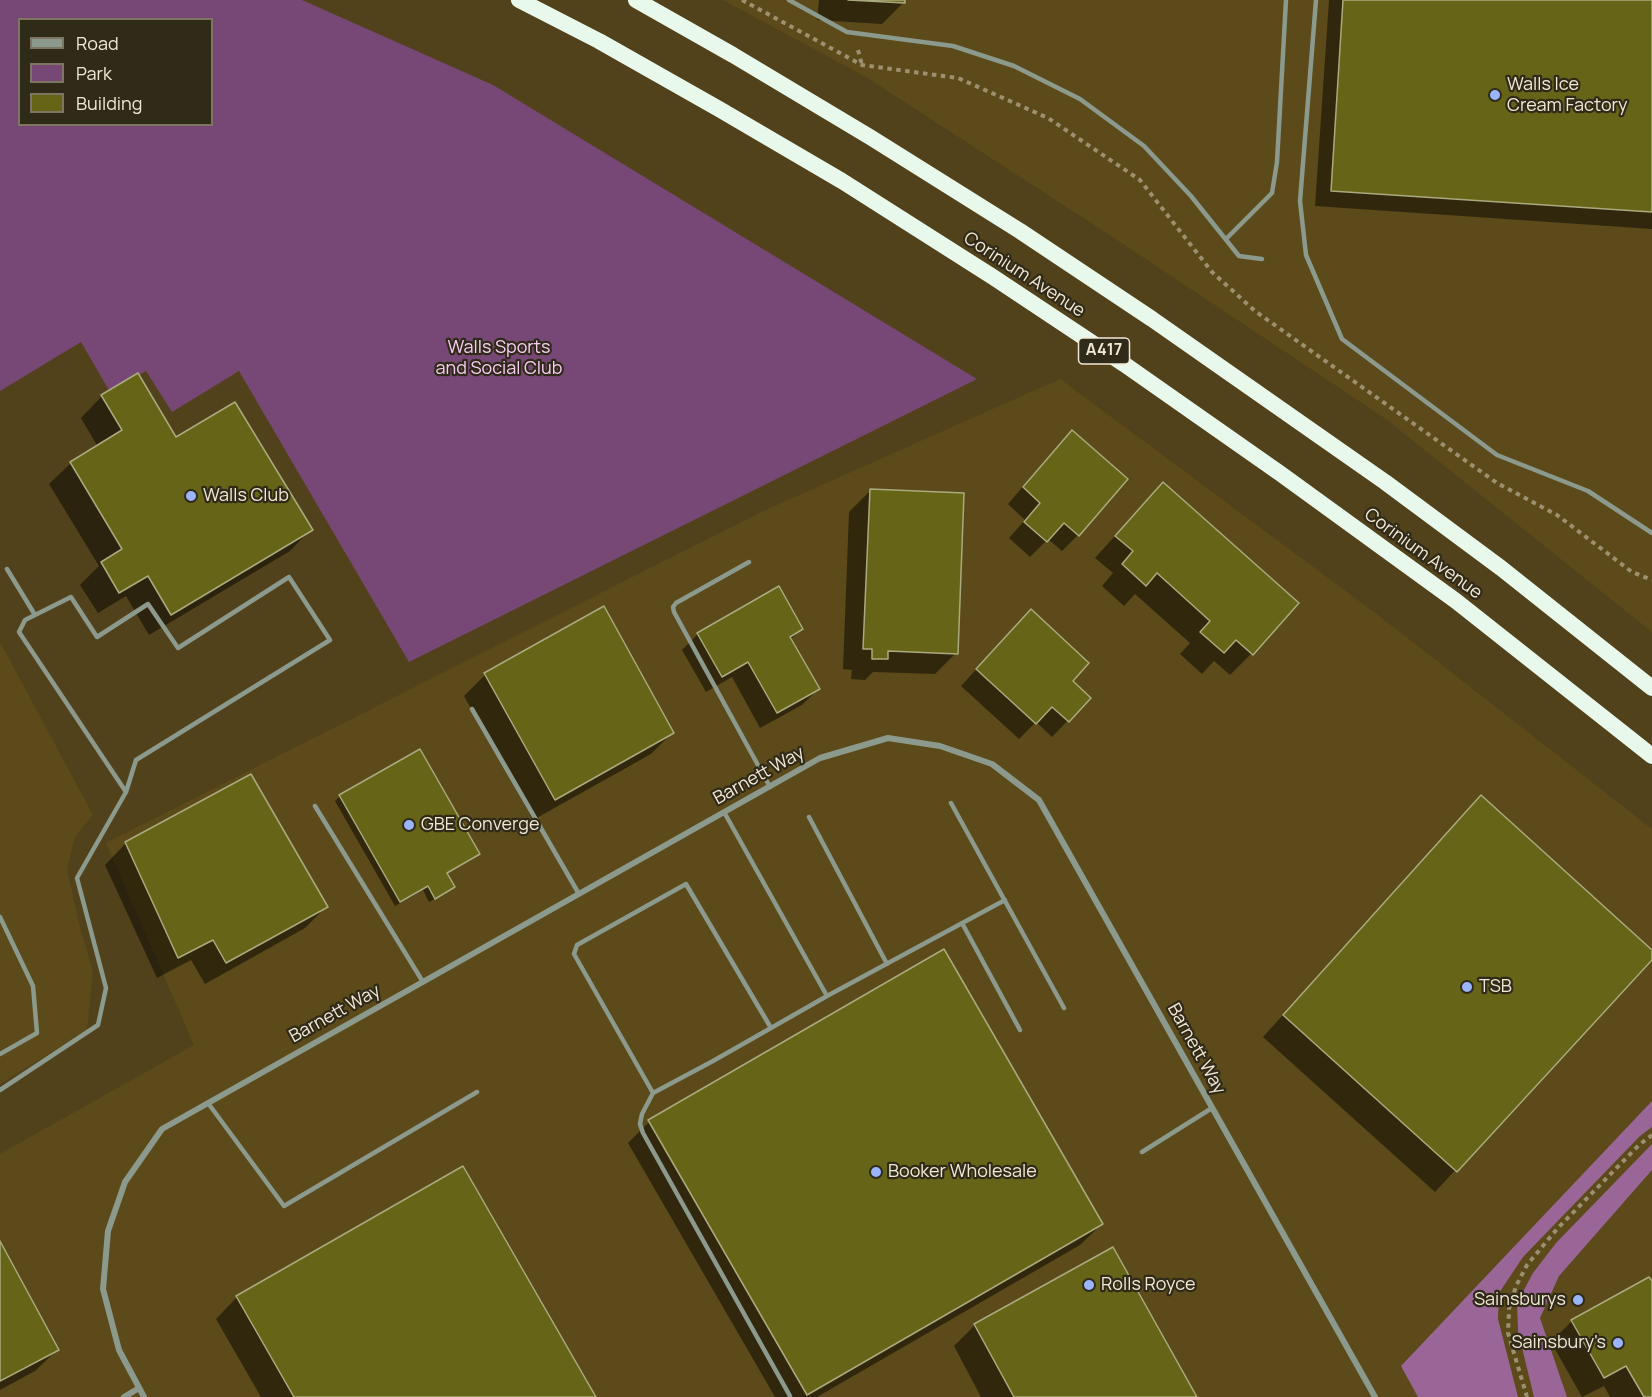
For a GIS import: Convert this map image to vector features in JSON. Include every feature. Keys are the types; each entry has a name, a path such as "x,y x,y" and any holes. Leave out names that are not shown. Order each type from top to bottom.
{"highway":[{"name":"Corinium Avenue","path":"519,0 599,41 842,182 993,277 1124,364 1456,601 1652,756"},
{"name":"Corinium Avenue","path":"636,0 870,137 1020,231 1152,319 1385,482 1501,568 1652,688"}],"street":[{"name":"Barnett Way","path":"144,1397 119,1350 103,1288 108,1232 125,1182 162,1129 820,758 888,738 940,746 992,764 1039,800 1375,1397"},
{"path":"124,1397 139,1388"}],"lane":[{"path":"789,0 847,32 953,46 1014,66 1080,99 1144,146 1191,196 1239,256 1262,259"},
{"path":"1226,239 1272,193 1277,162 1286,0"},
{"path":"1316,0 1300,201 1306,255 1342,339 1497,455 1588,491 1652,533"},
{"path":"749,562 672,607 770,787"},
{"path":"8,569 35,615"},
{"path":"0,1090 98,1025 106,988 77,878 126,792 136,760 330,640 289,577 178,648 148,604 97,637 71,597 25,620 19,632 126,792"},
{"path":"472,709 579,894"},
{"path":"951,803 1064,1008"},
{"path":"315,806 423,982"},
{"path":"724,812 827,996"},
{"path":"809,817 887,964"},
{"path":"653,1094 574,954 577,945 675,890 686,884 771,1028"},
{"path":"790,1396 642,1133 640,1124 642,1114 653,1094 827,996 1005,900"},
{"path":"0,917 33,986 37,1033 0,1054"},
{"path":"962,923 1020,1030"},
{"path":"208,1103 284,1206 477,1092"},
{"path":"1142,1152 1212,1108"}],"path":[{"path":"742,0 862,65 958,78 1048,118 1140,180 1212,272 1256,311 1497,483 1557,515 1632,572 1652,580"},
{"path":"1527,1397 1508,1333 1509,1309 1516,1286 1527,1265 1557,1229 1639,1145 1652,1135"}],"shaded area":[{"path":"723,0 1652,0 1652,632 1386,419 1108,234 866,77"},
{"path":"1060,379 1378,615 1652,829 1652,1397 0,1397 0,1154 194,1045 106,843 759,513"},
{"path":"0,642 93,815 75,837 67,869 93,972 87,1030 0,1084"},
{"path":"1652,1101 1652,1127 1640,1136 1523,1257 1499,1293 1498,1319 1518,1397 1418,1397 1401,1366"},
{"path":"1652,1144 1652,1170 1559,1276 1540,1318 1567,1397 1534,1397 1518,1331 1517,1303 1533,1273 1556,1243"}],"green space":[{"name":"Walls Sports and Social Club","path":"0,0 302,0 493,85 977,379 409,662 239,371 172,412 146,371 110,392 81,342 0,391"}],"building":[{"path":"848,0 905,0 905,3"},
{"name":"Walls Ice Cream Factory","path":"1343,0 1652,0 1652,212 1331,191"},
{"name":"Walls Club","path":"138,373 176,437 235,402 313,530 171,615 148,576 119,593 101,562 122,549 70,462 122,430 101,395"},
{"path":"1072,430 1128,479 1079,536 1064,523 1047,542 1024,522 1040,503 1023,487"},
{"path":"1163,482 1299,603 1253,655 1236,640 1224,653 1200,632 1210,621 1157,573 1146,586 1122,564 1133,551 1115,536"},
{"path":"870,489 964,493 958,654 888,651 888,659 872,659 872,649 863,649"},
{"path":"779,586 803,629 790,637 820,689 777,713 748,662 722,677 697,633"},
{"path":"604,606 674,733 555,800 484,673"},
{"path":"1031,609 1089,663 1073,681 1091,698 1069,722 1052,707 1036,724 976,669"},
{"name":"GBE Converge","path":"420,749 480,854 447,873 455,887 435,899 428,886 400,902 339,795"},
{"path":"251,774 328,907 226,963 213,940 178,958 125,842"},
{"name":"TSB","path":"1481,795 1652,950 1652,960 1457,1172 1283,1015"},
{"name":"Booker Wholesale","path":"944,949 1103,1224 807,1395 648,1120"},
{"path":"463,1166 596,1397 294,1397 236,1296"},
{"path":"0,1241 59,1350 0,1381"},
{"name":"Rolls Royce","path":"1113,1247 1197,1397 1014,1397 974,1324"},
{"name":"Sainsbury's","path":"1649,1277 1652,1281 1652,1397 1644,1397 1626,1366 1604,1378 1571,1320"}],"place":[{"name":"Walls Ice Cream Factory","path":"1495,95"},
{"name":"Walls Club","path":"191,496"},
{"name":"GBE Converge","path":"409,825"},
{"name":"TSB","path":"1467,987"},
{"name":"Booker Wholesale","path":"876,1172"},
{"name":"Rolls Royce","path":"1089,1285"},
{"name":"Sainsburys","path":"1578,1300"},
{"name":"Sainsbury's","path":"1618,1343"}]}
